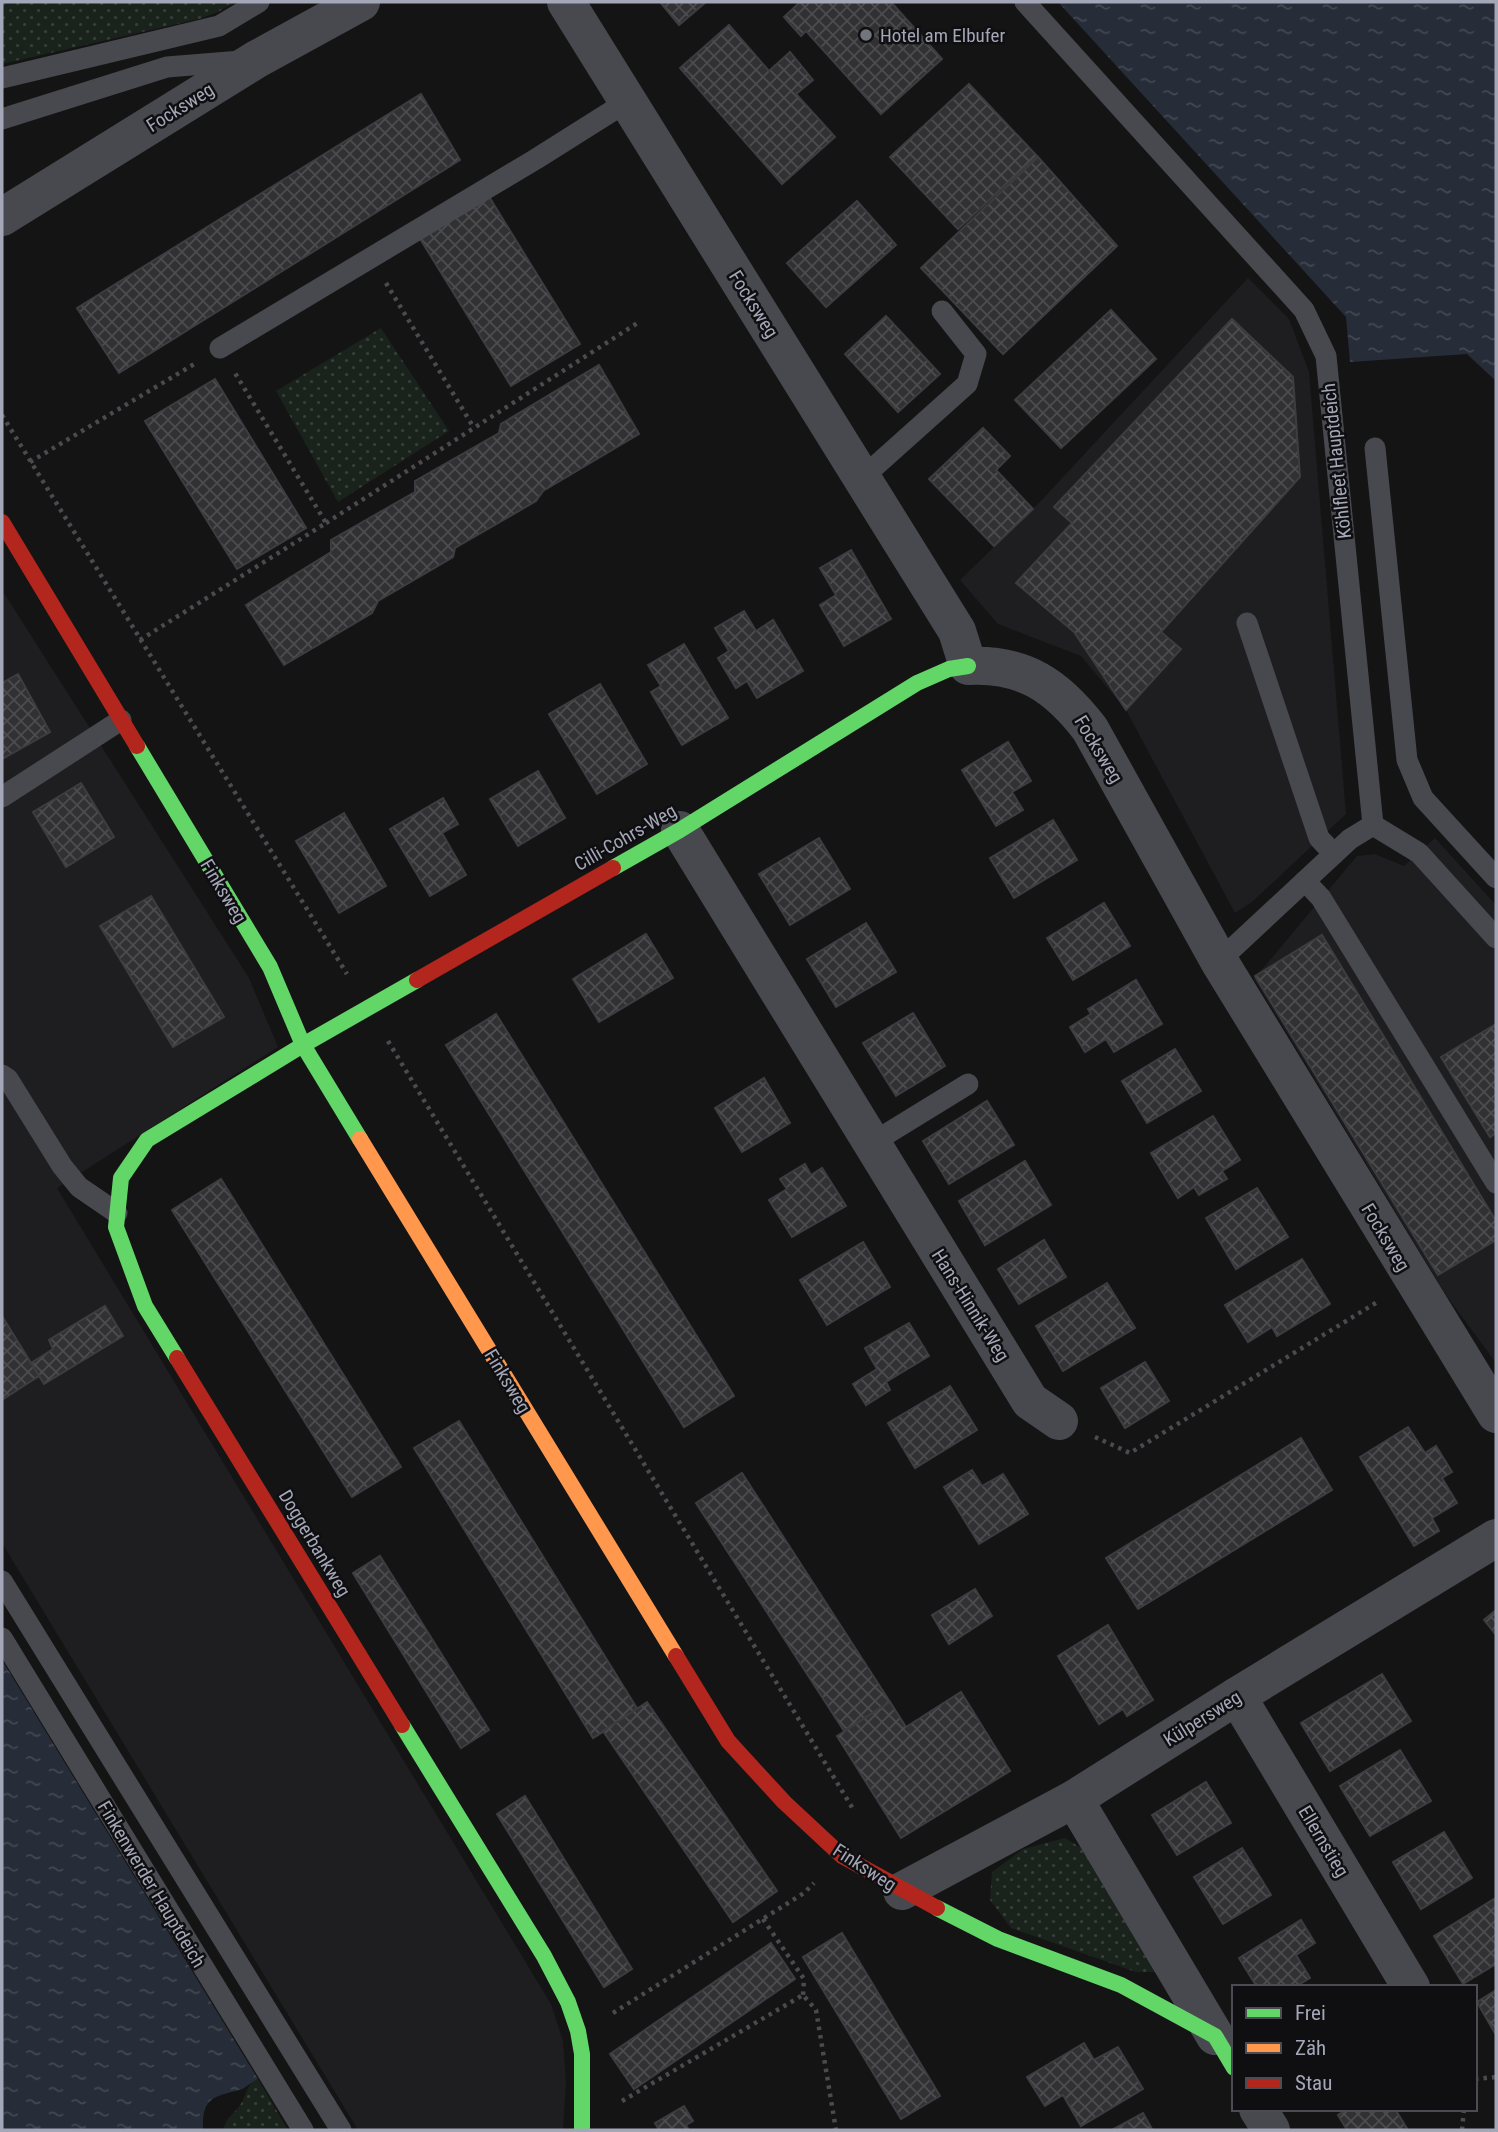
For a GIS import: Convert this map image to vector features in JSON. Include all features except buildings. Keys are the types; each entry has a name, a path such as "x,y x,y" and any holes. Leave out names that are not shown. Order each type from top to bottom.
{"street":[{"name":"Focksweg","path":"2,217 257,59 361,2"},
{"name":"Focksweg","path":"568,2 957,631 968,666 1000,667 1030,676 1060,695 1090,729 1219,961 1496,1414"},
{"name":"Finksweg","path":"2,522 270,967 303,1045 728,1741 784,1802 842,1856 902,1891 998,1939 1121,1985 1214,2036"},
{"name":"Cilli-Cohrs-Weg","path":"303,1045 680,830 917,683 949,669 968,666"},
{"name":"Hans-Hinnik-Weg","path":"680,830 1030,1401 1059,1421"},
{"name":"Doggerbankweg","path":"303,1045 146,1140 121,1178 116,1227 145,1306 566,1996 579,2033 583,2077 582,2127"},
{"name":"Külpersweg","path":"902,1891 1074,1799 1496,1538"},
{"name":"Ellernstieg","path":"1237,1696 1410,1985"},
{"name":"Finksweg","path":"1074,1799 1232,2065"},
{"path":"1259,2111 1271,2130"}],"lane":[{"path":"2,78 219,26 259,2"},
{"name":"Köhlfleet Hauptdeich","path":"1025,2 1304,310 1326,356 1373,825"},
{"path":"2,118 167,67 257,59"},
{"path":"220,348 628,101"},
{"path":"862,478 967,384 976,354 942,311"},
{"path":"1375,448 1407,760 1423,798 1496,878"},
{"path":"1247,623 1319,838 1334,854"},
{"path":"2,797 121,720"},
{"path":"1219,961 1350,839 1373,825 1419,853 1496,938"},
{"path":"1305,881 1321,898 1496,1183"},
{"path":"2,1075 8,1079 62,1166 79,1187 117,1213"},
{"path":"872,1143 968,1084"},
{"path":"2,1581 341,2130"},
{"name":"Finkenwerder Hauptdeich","path":"2,1638 303,2130"}],"path":[{"path":"371,258 474,428"},
{"path":"140,640 639,323"},
{"path":"30,462 220,348 326,523"},
{"path":"2,415 368,1008 859,1819"},
{"path":"1059,1421 1130,1453 1413,1281"},
{"path":"579,2033 804,1893 842,1856"},
{"path":"763,1919 804,1979 803,1995 816,2010 836,2130"},
{"path":"582,2127 803,1995"},
{"path":"1477,2079 1496,2077"},
{"path":"1462,2130 1464,2111"}],"shaded area":[{"path":"2,2 236,2 199,19 2,64"},
{"path":"1248,278 1289,319 1309,372 1346,814 1252,902 1235,913 1126,710 1081,656 998,624 960,580 1038,504"},
{"path":"381,328 449,431 338,502 276,391"},
{"path":"2,590 249,978 278,1047 57,1188 551,2004 563,2041 566,2082 563,2130 358,2130 2,1543"},
{"path":"1435,838 1496,905 1496,1363 1446,1295 1254,979 1357,856 1375,854 1404,866"},
{"path":"1065,1838 1083,1849 1156,1972 1136,1972 1011,1928 990,1900 992,1872 1023,1849"},
{"path":"258,2079 288,2130 223,2130 242,2102 249,2086"}],"water":[{"path":"1058,2 1496,2 1496,381 1467,354 1350,362 1346,317"},
{"path":"2,1660 258,2079 242,2089 210,2101 204,2111 203,2130 2,2130"}],"traffic: fast":[{"path":"613,868 680,830 917,683 949,669 968,666"},
{"path":"137,746 270,967 303,1045 360,1139"},
{"path":"177,1358 145,1306 116,1227 121,1178 147,1140 303,1045 417,980"},
{"path":"402,1725 544,1956 568,2002 578,2031 582,2054 582,2130"},
{"path":"937,1908 998,1939 1121,1985 1215,2036 1232,2065"}],"traffic: slow":[{"path":"360,1139 676,1656"}],"traffic: jam":[{"path":"2,522 137,746"},
{"path":"417,980 613,868"},
{"path":"177,1358 402,1725"},
{"path":"676,1656 728,1741 784,1802 842,1856 937,1908"}],"place":[{"name":"Hotel am Elbufer","path":"866,35"}]}
